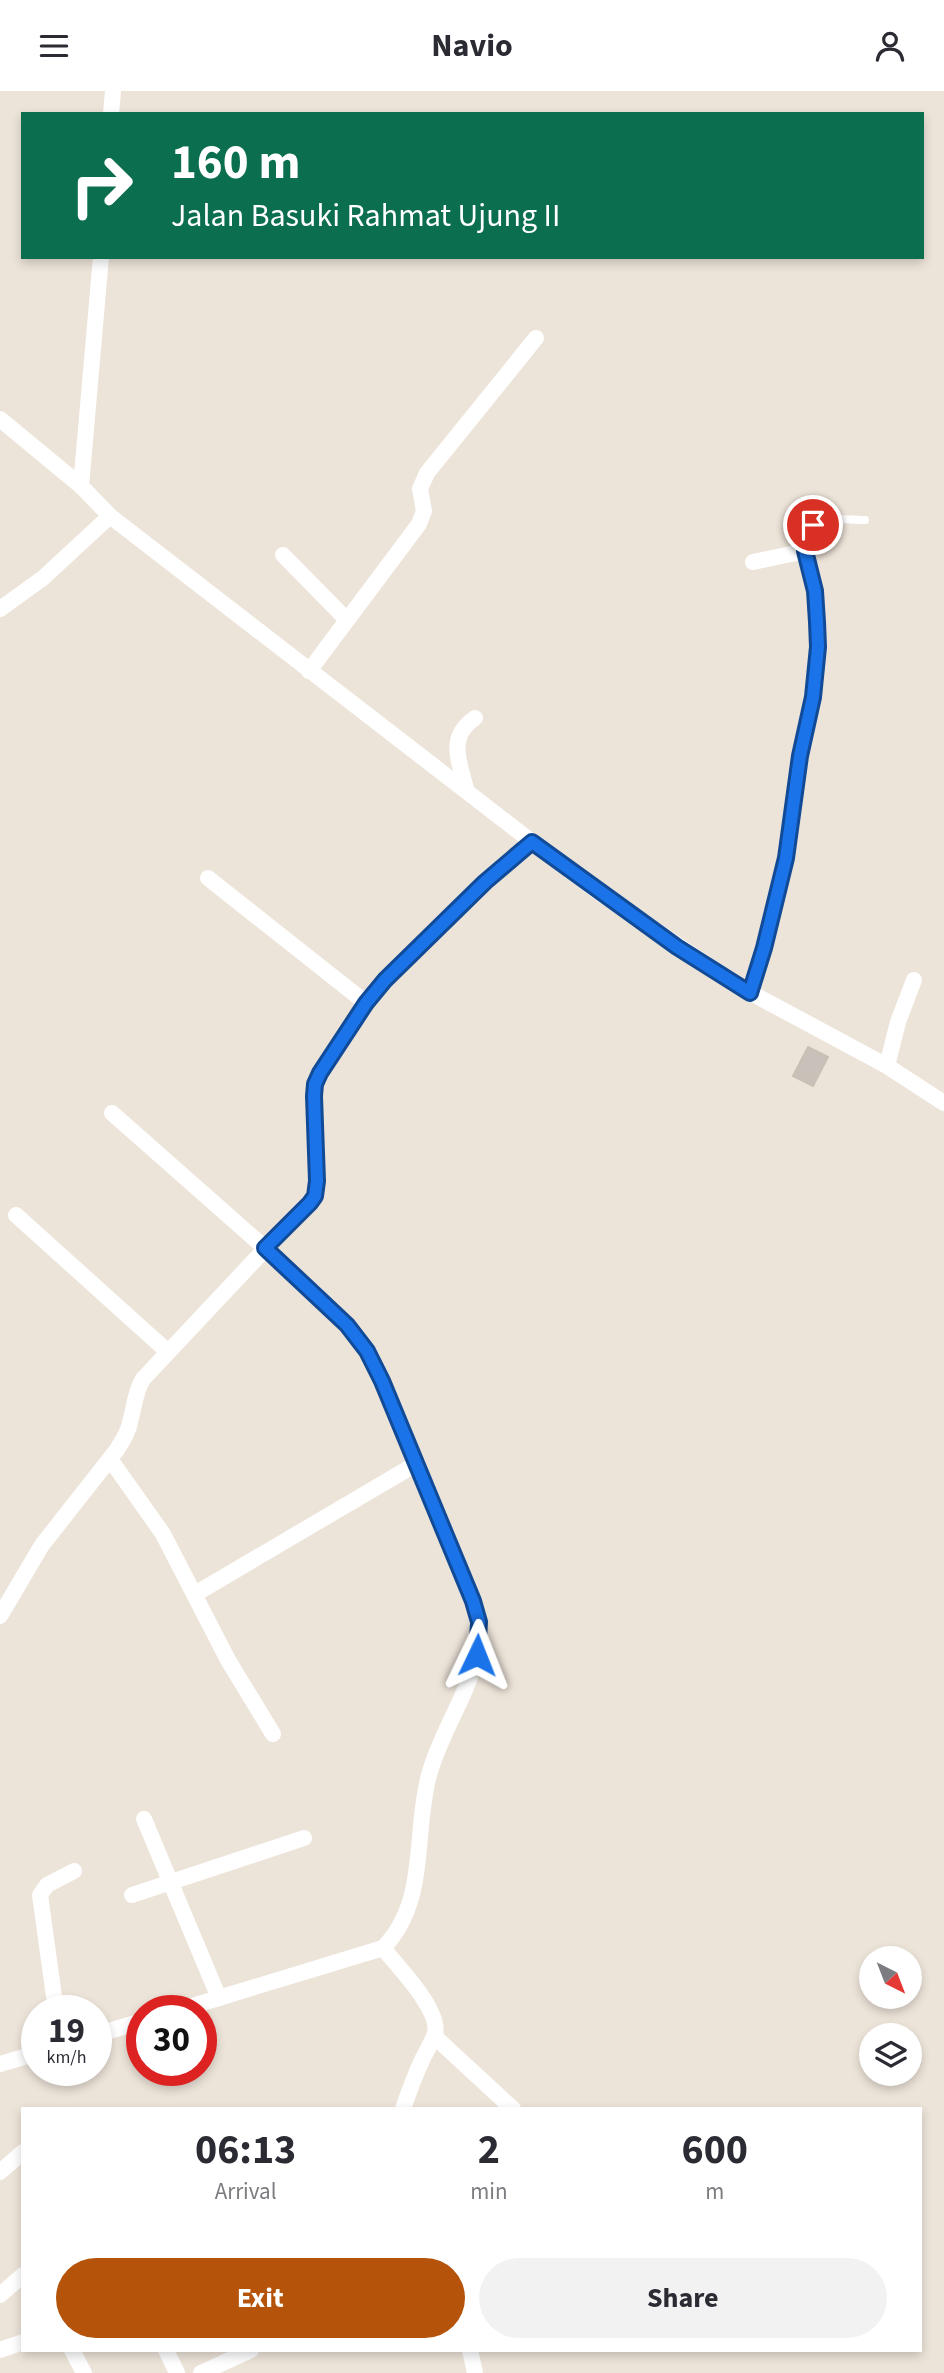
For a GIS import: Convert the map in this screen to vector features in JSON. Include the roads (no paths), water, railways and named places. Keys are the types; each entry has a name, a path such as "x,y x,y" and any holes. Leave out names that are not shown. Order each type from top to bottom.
{"street":[{"path":"111,112 113,91"},
{"path":"81,486 101,259"},
{"path":"309,671 422,518 424,511 420,489 426,473 536,338"},
{"path":"0,419 81,486 110,516 532,842 677,947 750,993 887,1066 944,1103"},
{"path":"0,608 43,578 110,516"},
{"path":"750,993 786,858 800,756 813,697 818,647 815,591 805,551 753,562"},
{"path":"283,555 347,620"},
{"path":"466,789 457,739 463,727 475,717"},
{"path":"0,1616 42,1545 110,1459 126,1434 138,1387 150,1370 315,1196 315,1084 366,1003 385,980 485,882 532,842"},
{"path":"208,878 366,1003"},
{"path":"887,1066 898,1022 914,980"},
{"path":"112,1113 265,1248 347,1325 367,1351 473,1601 479,1622 479,1639 473,1670 429,1775 415,1887 400,1927 383,1948 219,1998 144,1819"},
{"path":"16,1215 168,1352"},
{"path":"110,1459 163,1534 229,1660 273,1734"},
{"path":"195,1594 416,1464"},
{"path":"132,1895 304,1838"},
{"path":"54,1995 40,1895 47,1885 74,1871"},
{"path":"383,1948 428,2005 434,2017 434,2036 411,2083 405,2107"},
{"path":"434,2036 511,2107"},
{"path":"0,2064 21,2058"},
{"path":"0,2172 21,2154"},
{"path":"0,2295 21,2277"},
{"path":"0,2350 21,2343"},
{"path":"73,2352 84,2373"},
{"path":"167,2352 177,2373"},
{"path":"201,2373 247,2352"},
{"path":"470,2352 475,2373"}],"lane":[{"path":"805,551 807,532 813,525 832,520 865,520"}]}
